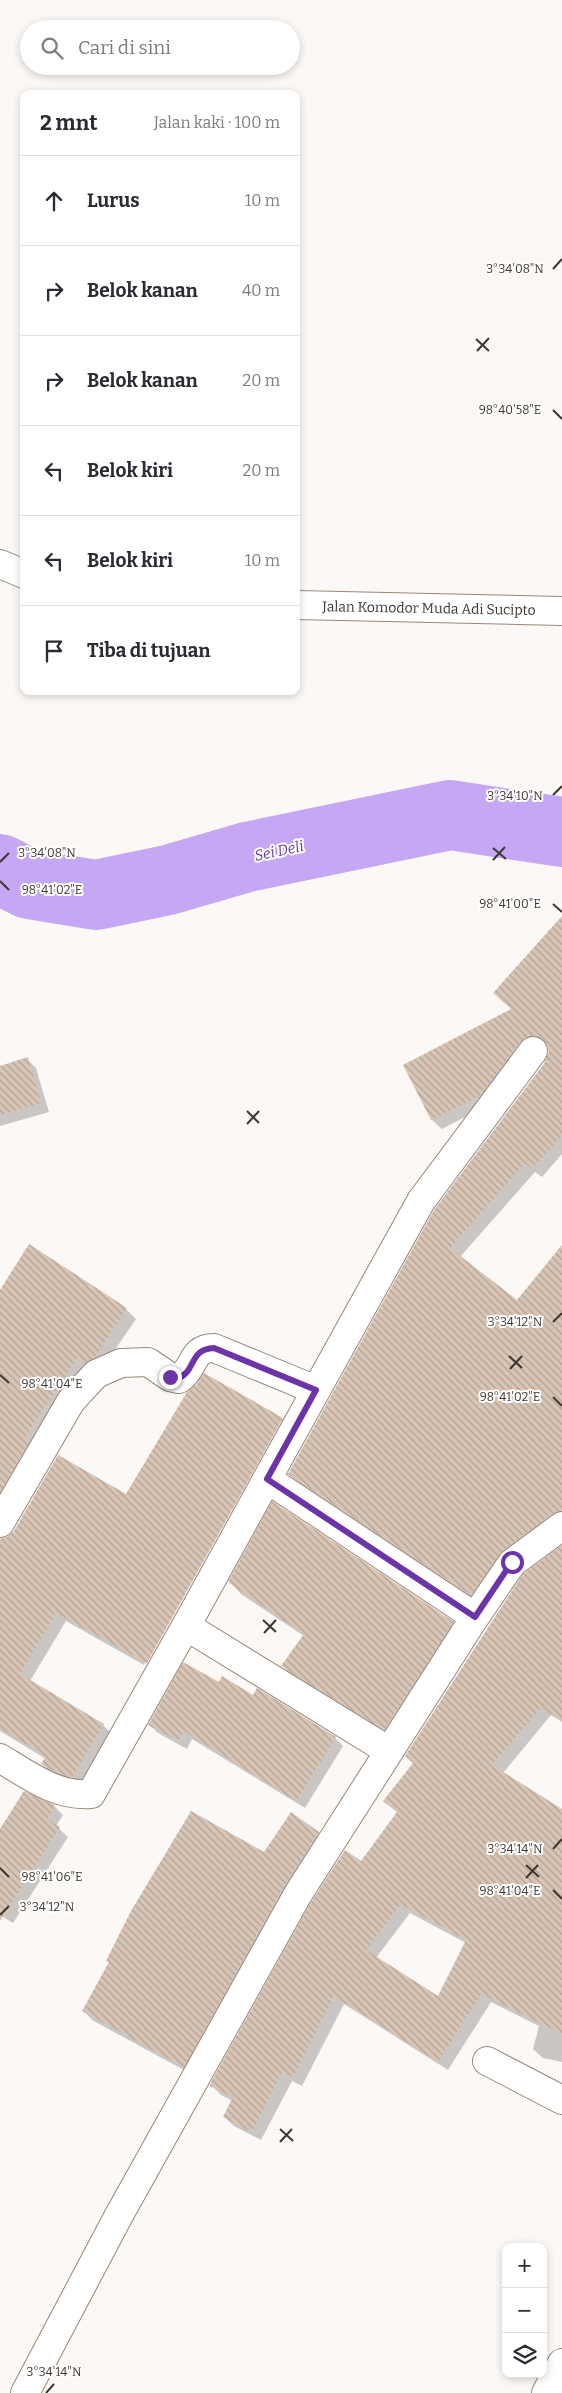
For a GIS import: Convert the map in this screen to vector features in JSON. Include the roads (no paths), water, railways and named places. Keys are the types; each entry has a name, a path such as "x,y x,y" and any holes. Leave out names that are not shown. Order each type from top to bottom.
{"street":[{"path":"0,564 20,572"},
{"name":"Jalan Komodor Muda Adi Sucipto","path":"300,605 562,611"},
{"path":"0,1758 41,1783 67,1793 91,1794 421,1201 533,1051"},
{"path":"0,1523 71,1401 96,1374 120,1363 148,1362 170,1377 179,1379 186,1373 198,1352 204,1348 214,1348 316,1390"},
{"path":"267,1479 475,1617"},
{"path":"25,2393 118,2217 298,1894 512,1562 562,1526"},
{"path":"186,1626 389,1751"},
{"path":"487,2061 562,2100"},
{"path":"546,2393 562,2363"}],"waterway":[{"name":"Sei Deli","path":"0,869 29,884 96,895 168,880 247,857 450,815 562,832"}]}
